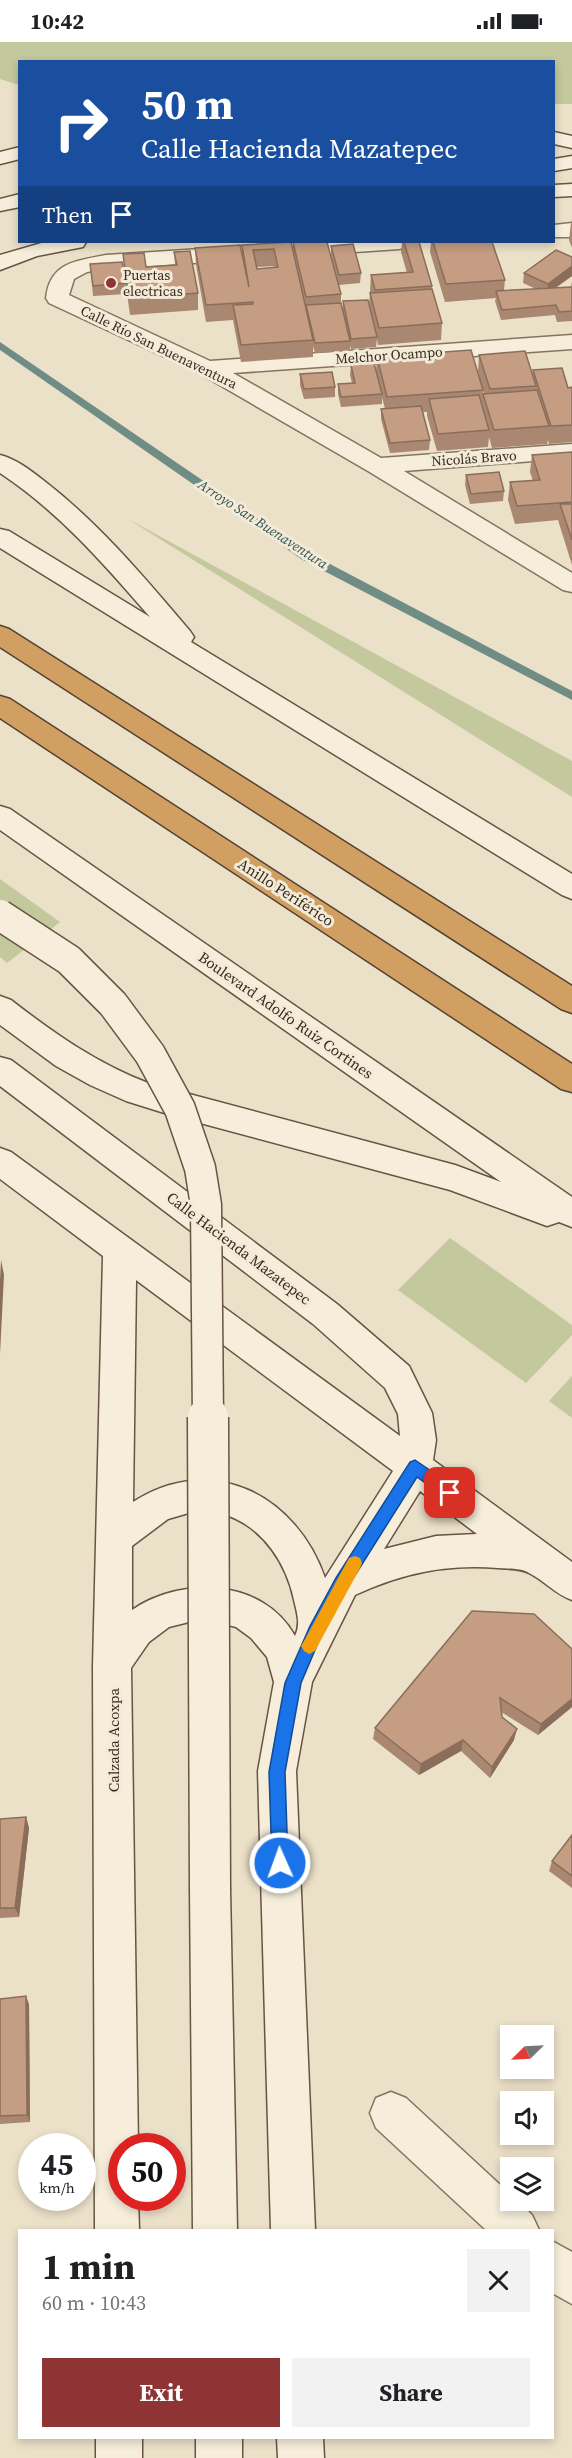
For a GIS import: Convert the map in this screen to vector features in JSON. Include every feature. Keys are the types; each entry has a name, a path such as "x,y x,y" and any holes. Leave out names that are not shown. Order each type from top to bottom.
{"highway":[{"path":"0,635 572,1001"},
{"name":"Anillo Periférico","path":"0,705 572,1080"}],"main road":[{"path":"555,138 572,142"},
{"path":"0,159 18,154"},
{"path":"555,165 572,162"},
{"path":"555,191 572,190"},
{"path":"0,205 18,200"},
{"path":"555,208 572,207"},
{"path":"555,231 572,230"},
{"path":"0,249 18,242"},
{"path":"0,263 31,251 70,243"},
{"name":"Calle Río San Buenaventura","path":"384,243 106,262 64,274 57,286 57,298 207,368 567,579"},
{"name":"Melchor Ocampo","path":"207,368 572,342"},
{"name":"Nicolás Bravo","path":"377,466 572,451"},
{"path":"0,462 46,492 88,529 203,662"},
{"path":"0,537 572,888"},
{"name":"Boulevard Adolfo Ruiz Cortines","path":"0,816 572,1214"},
{"path":"0,915 67,959 108,997 128,1020 144,1042 172,1092 201,1170 207,1218 208,1268 210,1888 215,2229"},
{"path":"0,1008 65,1057 137,1093 455,1178 522,1201 572,1224"},
{"name":"Calle Hacienda Mazatepec","path":"0,1069 325,1314 383,1363 397,1377 415,1413 418,1440 415,1467"},
{"path":"0,1161 572,1583"},
{"name":"Calzada Acoxpa","path":"117,2229 112,1666 120,1249"},
{"path":"293,2229 277,1772 293,1683 342,1583 415,1467"},
{"path":"115,1539 144,1514 173,1500 214,1495 252,1508 282,1532 304,1571 318,1628"},
{"path":"342,1583 376,1566 412,1555 450,1549 494,1550 539,1557"},
{"path":"112,1666 124,1644 142,1624 163,1611 189,1604 214,1604 238,1610 259,1622 276,1638 287,1660 293,1683"},
{"path":"391,2113 516,2229"},
{"path":"554,2266 572,2282"},
{"path":"118,2439 119,2458"},
{"path":"219,2439 219,2458"},
{"path":"300,2439 301,2458"}],"green space":[{"path":"0,42 572,42 572,104 555,104 555,60 18,60 18,85 0,79"},
{"path":"128,519 572,761 572,797"},
{"path":"0,879 60,922 7,963 0,957"},
{"path":"450,1238 572,1325 572,1335 526,1383 398,1290"},
{"path":"572,1376 572,1418 549,1401"}],"building":[{"path":"291,243 313,340 241,345 233,305 253,304 253,302 206,305 195,248 240,245 249,287 242,245","holes":["274,249 278,267 257,269 253,250"]},
{"path":"293,243 327,243 341,294 306,297"},
{"path":"404,243 419,243 432,286 375,290 371,275 413,272"},
{"path":"433,243 492,243 505,280 446,284"},
{"path":"353,244 361,273 339,275 331,246"},
{"path":"556,250 572,257 572,266 548,284 524,273"},
{"path":"190,251 198,293 129,298 123,254 144,253 146,267 177,265 174,252"},
{"path":"122,262 126,283 93,286 90,264"},
{"path":"572,287 572,311 559,312 556,305 502,310 496,291"},
{"path":"432,289 442,323 379,328 370,293"},
{"path":"368,300 377,337 351,339 343,301"},
{"path":"341,303 350,341 315,343 306,305"},
{"path":"471,350 483,390 387,397 377,357"},
{"path":"525,351 536,386 490,389 479,355"},
{"path":"374,363 382,394 341,397 338,384 355,383 351,365"},
{"path":"562,368 568,388 572,387 572,425 551,426 533,370"},
{"path":"332,372 335,387 304,389 300,374"},
{"path":"537,390 549,426 494,430 483,394"},
{"path":"479,395 489,430 438,434 429,399"},
{"path":"421,406 430,440 390,443 381,409"},
{"path":"572,452 572,502 517,506 510,482 540,480 532,455"},
{"path":"499,472 504,491 471,494 466,475"},
{"path":"560,504 572,504 572,540"},
{"path":"472,1611 534,1614 572,1649 572,1699 541,1724 500,1698 502,1717 517,1729 492,1767 463,1740 421,1764 375,1728"},
{"path":"26,1817 15,1908 0,1908 0,1819"},
{"path":"572,1835 572,1876 552,1861"},
{"path":"26,1996 27,2115 0,2116 0,1999"}],"waterway":[{"name":"Arroyo San Buenaventura","path":"0,345 305,556 572,696"}],"slow traffic":[{"path":"309,1646 355,1563"}],"place":[{"name":"Puertas electricas","path":"111,283"}],"route":[{"path":"280,1863 277,1772 293,1683 316,1631 342,1583 415,1467 450,1493"}]}
